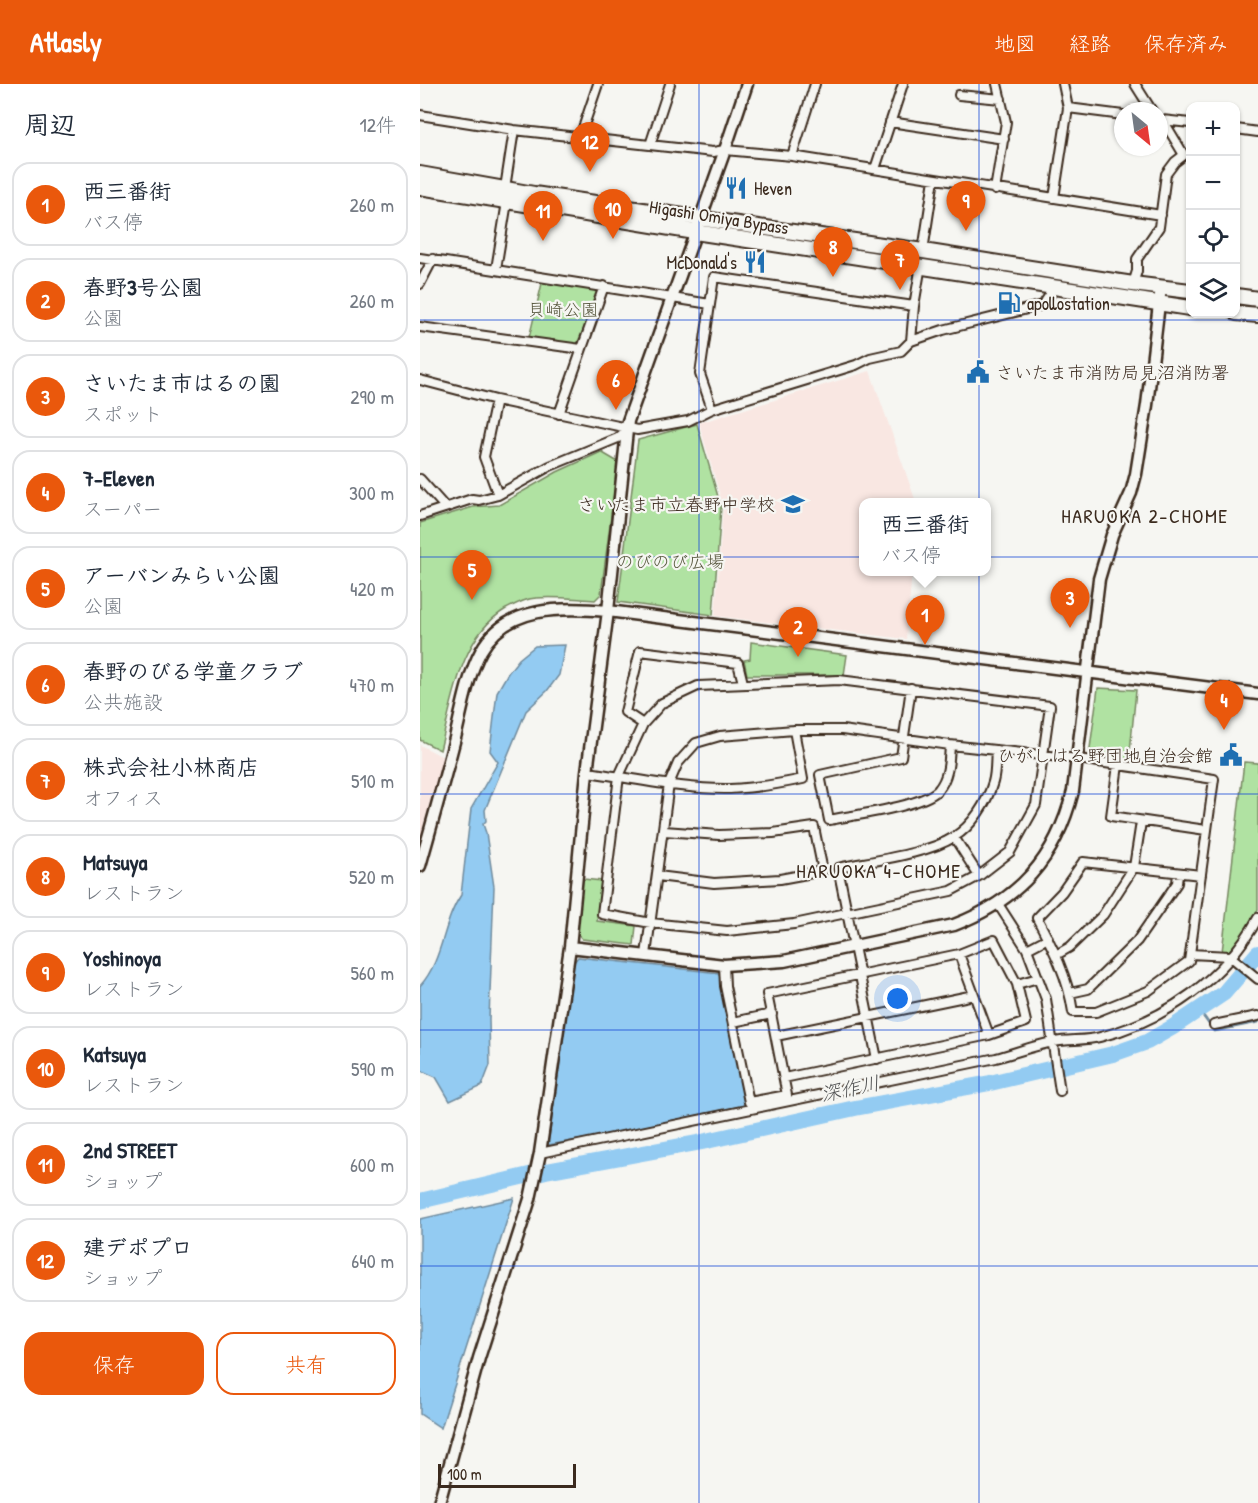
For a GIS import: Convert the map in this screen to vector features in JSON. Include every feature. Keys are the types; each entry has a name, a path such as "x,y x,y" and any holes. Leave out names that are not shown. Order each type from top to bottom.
{"highway":[{"name":"Higashi Omiya Bypass","path":"420,174 506,195 694,232 1186,290"},
{"name":"Higashi Omiya Bypass","path":"420,188 506,195 534,194 700,218 922,258 1055,287 1186,307"},
{"path":"1240,297 1258,299"},
{"path":"1240,313 1258,315"}],"street":[{"path":"650,145 670,84"},
{"path":"439,1503 479,1358 530,1198 540,1153 570,947 587,772 608,611 628,421 747,84"},
{"path":"792,156 815,84"},
{"path":"875,169 903,84"},
{"path":"994,190 1006,122 997,84"},
{"path":"1054,198 1068,108 1063,84"},
{"path":"1134,84 1146,102"},
{"path":"579,138 596,85"},
{"path":"958,95 1001,99"},
{"path":"1068,108 1114,114"},
{"path":"420,115 579,138 713,152 725,150 792,156 1161,215"},
{"path":"1168,121 1186,122"},
{"path":"890,122 1004,139"},
{"path":"496,269 514,130"},
{"path":"1240,130 1258,132"},
{"path":"1133,284 1137,271 1137,260 1159,227 1166,174 1184,155 1168,131"},
{"path":"911,341 914,306 934,179"},
{"path":"420,258 710,304"},
{"path":"420,284 434,259"},
{"path":"712,409 700,374 714,276 914,306"},
{"path":"559,414 604,286"},
{"path":"420,380 496,400 637,430 688,421 712,409 856,365 870,358 901,351 911,341 943,330 1043,305 1055,287"},
{"path":"570,947 724,965 784,961 954,925 976,917 998,904 1027,880 1058,835 1068,812 1073,791 1100,579 1104,557 1131,493 1136,474 1161,287"},
{"path":"420,327 581,348"},
{"path":"496,400 484,457 498,495"},
{"path":"420,516 472,499 479,500 498,495 550,466 618,438 628,429"},
{"path":"420,479 445,507"},
{"path":"420,866 476,663 485,644 500,629 527,614 555,609 608,611 1258,694"},
{"path":"643,724 626,712 640,651 738,663 743,683"},
{"path":"839,680 1050,706 1035,805 1010,852 979,876 951,891 794,924 727,931 651,923 602,914 619,776 643,724 663,703 698,686 743,683 839,680"},
{"path":"911,688 902,757 820,775 829,820 919,801 937,790 949,770 950,745"},
{"path":"587,772 669,784 728,789 768,786 803,778 794,730"},
{"path":"646,955 669,784 678,763 696,743 720,736 794,730 842,730 1078,759 1214,779 1206,830 1201,875 1189,961 1148,991 1096,1012 1073,1012 1070,993 1056,955 1037,918 1062,892 1083,862 1201,875"},
{"path":"877,1059 838,868 932,847 954,837 969,825 982,806 994,781 996,750"},
{"path":"1118,765 1111,816 1206,830"},
{"path":"1056,955 1070,947 1102,915 1134,867 1142,822"},
{"path":"658,876 714,883 780,879 824,871 814,827 773,833 719,835 664,831"},
{"path":"954,837 979,876"},
{"path":"1070,993 1088,989 1137,941 1177,883 1178,873"},
{"path":"998,904 1027,949 1046,999 1060,1090"},
{"path":"540,1153 996,1058 1052,1042 1098,1037 1143,1023 1173,1007 1211,979 1248,936 1258,918"},
{"path":"1027,949 1048,938"},
{"path":"724,965 725,986 749,1102 788,1095 784,1078 772,1014 767,994 959,954 994,940 1017,984 1026,1022 989,1035 784,1078"},
{"path":"959,954 989,1035"},
{"path":"1190,954 1230,956 1258,979"},
{"path":"1017,984 1038,978"},
{"path":"776,1036 974,995"},
{"path":"733,1022 772,1014"},
{"path":"1214,1026 1258,1016"}],"shaded area":[{"name":"さいたま市立春野中学校","path":"870,371 915,498 859,498 859,576 912,576 906,639 715,616 723,506 699,423"},
{"path":"420,745 445,758 420,838"}],"green space":[{"name":"貝崎公園","path":"543,279 601,288 577,344 529,338"},
{"name":"のびのび広場","path":"697,424 721,507 713,615 618,602 638,440"},
{"path":"601,452 618,462 601,594 595,600 551,597 528,599 506,609 490,621 468,653 460,672 440,750 420,740 420,523 473,507 499,505 557,472"},
{"path":"751,642 847,655 844,675 747,675 744,660 750,659"},
{"path":"1098,688 1136,690 1129,762 1089,756"},
{"path":"1244,762 1258,763 1258,910 1245,932 1228,952 1222,952"},
{"path":"583,879 602,881 597,921 636,926 634,945 582,939 576,931"}],"water":[{"path":"565,645 559,675 547,691 526,711 485,810 486,821 483,824 494,887 489,1019 490,1065 482,1086 450,1101 436,1077 420,1070 420,986 439,953 450,917 461,895 471,809 498,762 490,751 497,692 519,659 535,646"},
{"path":"578,957 719,973 746,1105 548,1145 574,962"},
{"path":"514,1198 441,1428 420,1414 420,1219"}],"waterway":[{"name":"深作川","path":"420,1201 546,1171 702,1142 855,1108 990,1083 1113,1054 1147,1042 1224,993 1258,953"},
{"path":"1199,1010 1214,1031 1258,1022"}],"place":[{"name":"建デポプロ","path":"590,172"},
{"name":"Heven","path":"736,188"},
{"name":"Yoshinoya","path":"966,231"},
{"name":"Katsuya","path":"613,239"},
{"name":"2nd STREET","path":"543,241"},
{"name":"McDonald's","path":"755,262"},
{"name":"Matsuya","path":"833,277"},
{"name":"株式会社小林商店","path":"900,290"},
{"name":"apollostation","path":"1009,303"},
{"name":"さいたま市消防局見沼消防署","path":"978,372"},
{"name":"春野のびる学童クラブ","path":"616,410"},
{"name":"さいたま市立春野中学校","path":"793,504"},
{"name":"アーバンみらい公園","path":"472,600"},
{"name":"さいたま市はるの園","path":"1070,628"},
{"name":"西三番街","path":"925,645"},
{"name":"春野3号公園","path":"798,657"},
{"name":"7-Eleven","path":"1224,730"},
{"name":"ひがしはる野団地自治会館","path":"1231,755"}],"district":[{"name":"HARUOKA 2-CHOME","path":"1145,515"},
{"name":"HARUOKA 4-CHOME","path":"879,870"}]}
